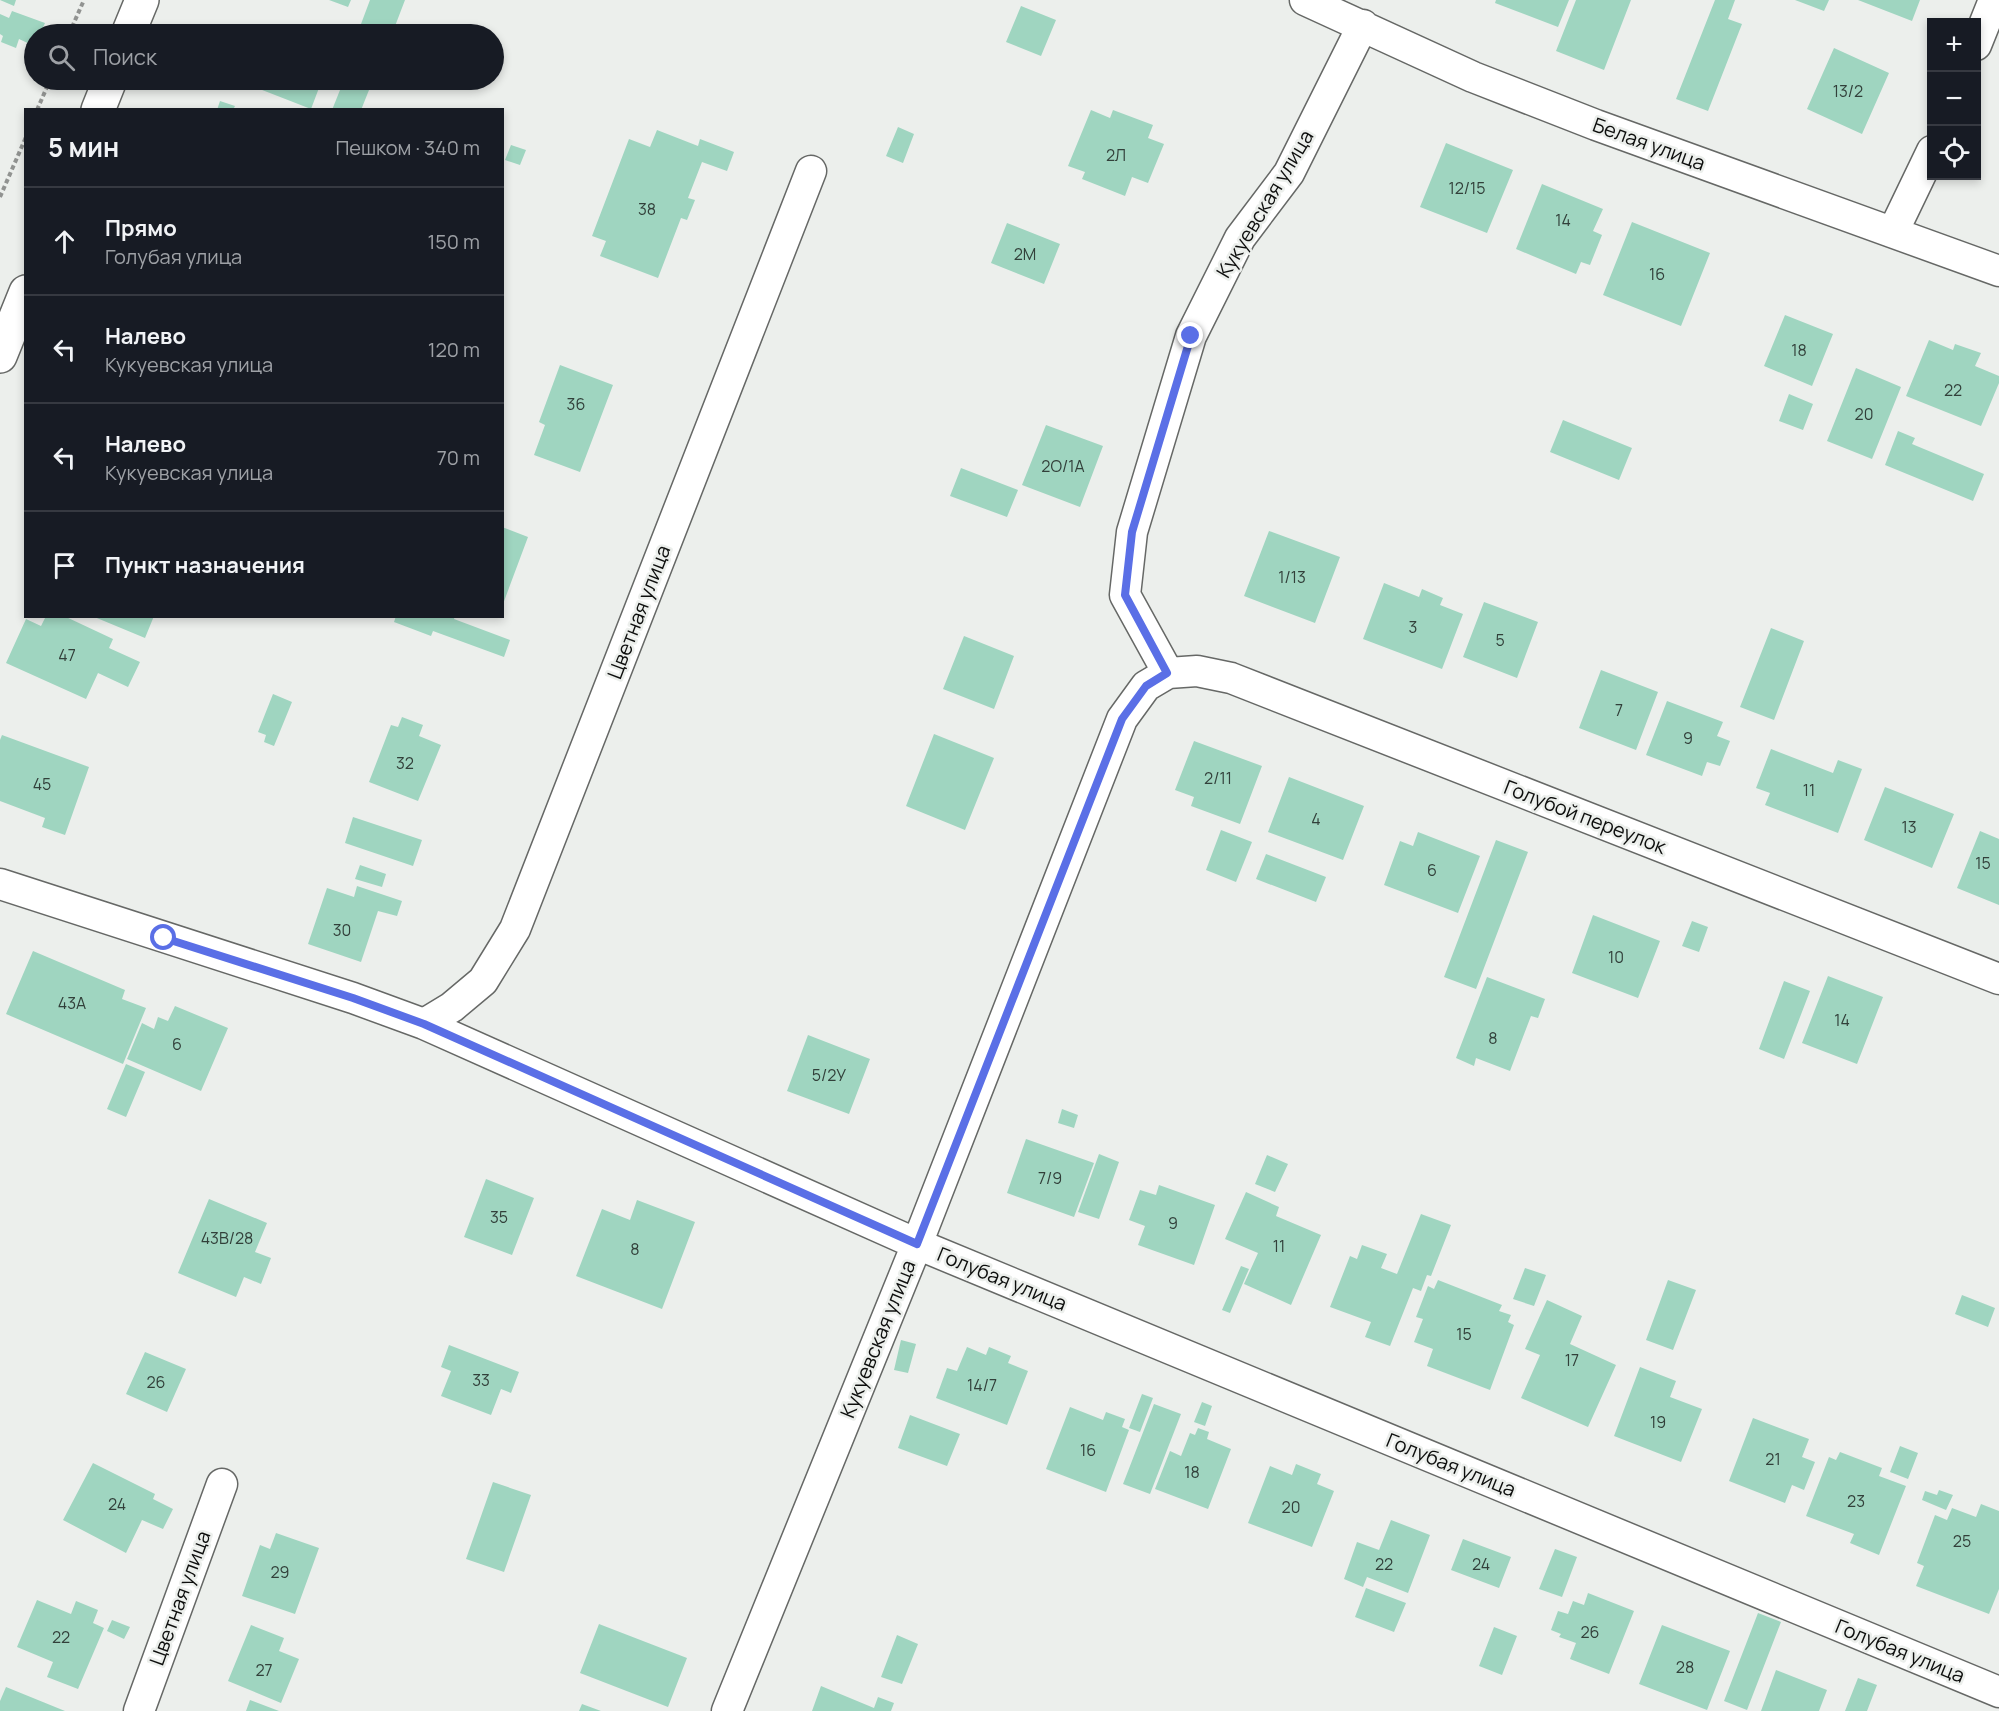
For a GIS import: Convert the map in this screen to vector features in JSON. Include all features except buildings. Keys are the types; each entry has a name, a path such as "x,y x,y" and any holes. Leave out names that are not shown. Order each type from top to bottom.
{"street":[{"path":"132,24 142,0"},
{"path":"1981,34 1994,0"},
{"name":"Белая улица","path":"1317,2 1473,77 1596,125 1999,271"},
{"name":"Кукуевская улица","path":"727,1711 917,1244 1122,719 1146,686 1167,673 1125,595 1132,532 1191,336 1240,238 1289,172 1363,25"},
{"path":"100,108 106,90"},
{"path":"1893,232 1927,162"},
{"name":"Цветная улица","path":"424,1024 452,1007 483,981 515,929 811,171"},
{"path":"0,356 24,297"},
{"name":"Голубой переулок","path":"1167,673 1197,671 1231,678 1999,979"},
{"name":"Голубая улица","path":"0,884 353,998 424,1024 917,1244 1999,1692"},
{"name":"Цветная улица","path":"139,1711 222,1485"}],"path":[{"path":"73,24 84,0"},
{"path":"38,108 46,90"},
{"path":"0,197 24,142"}],"route":[{"path":"164,938 353,998 424,1024 917,1244 1122,719 1146,686 1167,673 1125,595 1132,532 1191,336"}]}
